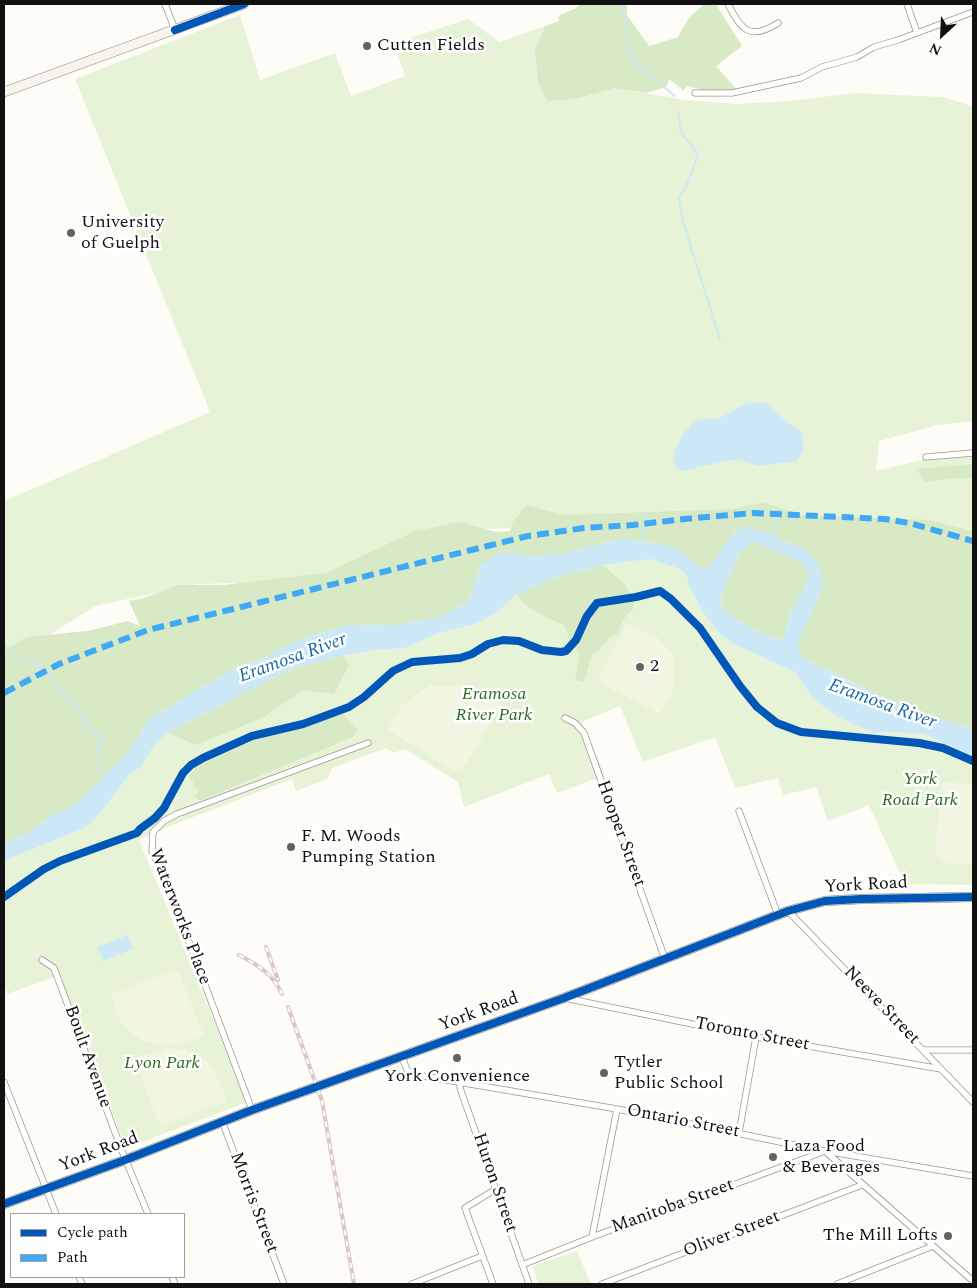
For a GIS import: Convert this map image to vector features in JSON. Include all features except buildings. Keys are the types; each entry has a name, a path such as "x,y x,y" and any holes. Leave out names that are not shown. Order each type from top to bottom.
{"main road":[{"name":"York Road","path":"4,1204 125,1160 222,1121 564,998 788,911 825,901 973,897"}],"street":[{"path":"165,4 175,30"},
{"path":"4,92 244,4"},
{"path":"728,4 737,21 753,32 766,31 778,22"},
{"path":"907,4 917,33"},
{"path":"695,93 732,93 802,78 822,66 857,56 874,47 973,12"},
{"path":"926,457 973,453"},
{"name":"Hooper Street","path":"565,718 576,722 584,733 665,959"},
{"name":"Waterworks Place","path":"252,1110 152,851 152,832 164,821 177,814 368,743"},
{"path":"739,811 778,915"},
{"name":"Neeve Street","path":"788,911 973,1102"},
{"name":"Boult Avenue","path":"42,960 54,968 125,1160 148,1213"},
{"name":"Toronto Street","path":"564,998 756,1037 941,1069"},
{"path":"739,1133 756,1037"},
{"path":"924,1050 973,1050"},
{"name":"Ontario Street","path":"402,1056 407,1070 413,1074 617,1109 824,1151 973,1176"},
{"path":"4,1082 56,1213"},
{"name":"Huron Street","path":"460,1082 460,1088 529,1284"},
{"path":"592,1237 617,1109"},
{"name":"Morris Street","path":"222,1121 284,1284"},
{"path":"824,1151 973,1280"},
{"name":"Manitoba Street","path":"522,1265 824,1151"},
{"name":"Oliver Street","path":"602,1284 862,1185"},
{"path":"493,1284 465,1208 496,1189"},
{"path":"837,1284 847,1283 933,1246"},
{"path":"412,1284 482,1256"}],"green space":[{"path":"580,4 624,4 627,6 627,15 649,46 678,37 688,19 704,4 716,4 742,46 716,66 739,92 709,92 688,86 683,90 669,79 666,87 646,93 614,88 575,99 547,101 538,82 535,49 545,26 559,21 558,16 576,8"},
{"path":"240,15 260,80 335,53 351,96 405,76 394,43 468,19 500,42 545,26 535,49 614,88 686,100 736,104 791,101 855,93 942,97 973,106 973,421 938,425 879,441 876,471 926,459 973,456 973,543 768,522 444,530 315,581 197,584 95,606 4,664 4,501 210,412 75,79"},
{"path":"973,464 973,478 925,482 916,469"},
{"path":"763,502 801,515 929,520 973,531 973,730 959,724 920,715 806,660 798,650 798,641 819,597 805,549 777,539 769,532 736,531 713,563 704,570 675,547 624,538 567,553 531,557 517,552 481,566 468,602 441,617 395,625 346,626 299,640 256,662 231,670 149,719 129,751 78,803 48,818 28,833 4,844 4,651 27,637 87,631 128,621 140,626 129,601 144,598 178,585 223,585 326,573 413,532 458,522 497,532 510,531 512,523 526,505 565,515 734,509"},
{"path":"755,541 802,562 808,572 808,581 790,614 782,640 760,632 722,607 720,599 740,551"},
{"name":"Eramosa River Park","path":"650,559 680,569 686,575 690,588 706,617 720,634 733,644 795,672 811,696 873,733 924,734 973,756 973,885 905,884 869,805 828,821 816,787 783,795 778,778 735,788 715,737 643,762 620,706 582,722 605,775 557,793 549,774 464,807 458,782 405,749 393,753 386,748 332,768 327,779 296,791 292,779 170,826 139,840 241,1086 245,1103 126,1148 60,975 7,994 4,982 4,861 88,826 102,811 129,775 141,767 155,744 168,733 288,670 344,655 405,648 436,634 472,625 495,614 517,594 603,565"},
{"path":"603,565 626,586 634,601 633,609 622,621 617,634 610,637 600,649 592,654 584,682 575,680 580,654 573,646 564,625 531,608 517,594 556,577"},
{"name":"2","path":"626,624 657,637 675,656 674,688 660,714 601,684 599,679"},
{"path":"344,655 349,665 334,694 303,690 264,717 196,745 168,733 288,670"},
{"path":"429,685 465,686 503,705 462,769 454,771 388,730 401,706"},
{"path":"344,714 357,730 353,737 202,800 195,796 199,790 193,786 193,781 189,777 197,766 264,736"},
{"path":"942,782 973,784 973,865 942,861 935,854"},
{"path":"174,970 179,973 204,1036 171,1045 150,1043 140,1039 122,1023 111,994"},
{"name":"Lyon Park","path":"163,1050 187,1050 196,1054 210,1065 227,1101 164,1124 158,1122 134,1058"},
{"path":"577,1251 591,1284 538,1284 533,1266"}],"water":[{"path":"748,403 768,404 803,434 803,452 797,461 759,466 738,460 730,460 682,471 676,467 674,454 685,432 694,422 700,419 717,419"},
{"name":"Eramosa River","path":"743,527 769,532 777,539 805,549 820,566 822,585 819,597 798,641 798,650 806,660 920,715 959,724 973,730 973,756 924,734 873,733 836,716 811,696 795,672 733,644 720,634 706,617 690,588 686,575 680,569 650,559 603,565 556,577 517,594 495,614 472,625 436,634 405,648 344,655 288,670 168,733 155,744 141,767 129,775 102,811 88,826 4,861 4,844 28,833 48,818 78,803 129,751 149,719 231,670 256,662 299,640 346,626 395,625 441,617 468,602 481,566 495,555 517,552 531,557 567,553 624,538 675,547 704,570 737,531","holes":["755,542 802,562 808,572 808,581 790,614 782,640 750,627 732,616 722,607 720,599 740,551"]},
{"path":"128,935 133,949 103,961 98,947"}],"waterway":[{"path":"621,4 625,18 630,59 675,96"},
{"path":"678,111 681,132 698,154 690,178 679,199 684,225 720,339"},
{"path":"775,511 777,541"},
{"path":"642,541 647,522 646,513"},
{"path":"4,646 19,656 44,668 60,690 81,713 86,724 104,740 103,743 99,743 97,746 99,748 100,769 105,776"}],"railway":[{"path":"266,947 278,980"},
{"path":"239,955 264,971 274,981 282,994"},
{"path":"288,1007 322,1101 354,1284"}],"marked path":[{"path":"4,693 59,664 148,630 528,536 584,528 753,513 885,519 909,523 973,541"}],"cycle path":[{"path":"175,30 244,4"},
{"path":"4,897 44,869 60,861 137,833 164,808 183,773 191,765 203,758 252,736 303,724 349,707 364,697 393,671 412,662 460,658 472,654 488,644 503,640 519,641 542,650 566,651 576,640 587,616 597,603 660,591 671,599 700,628 757,707 777,723 801,732 919,743 943,748 973,761"},
{"path":"4,1204 125,1160 252,1110 564,998 788,911 825,901 973,897"}],"place":[{"name":"Cutten Fields","path":"367,46"},
{"name":"University of Guelph","path":"71,233"},
{"name":"2","path":"640,667"},
{"name":"F. M. Woods Pumping Station","path":"291,847"},
{"name":"York Convenience","path":"457,1058"},
{"name":"Tytler Public School","path":"604,1073"},
{"name":"Laza Food & Beverages","path":"773,1157"},
{"name":"The Mill Lofts","path":"948,1236"}],"park label":[{"name":"York Road Park","path":"920,790"}]}
